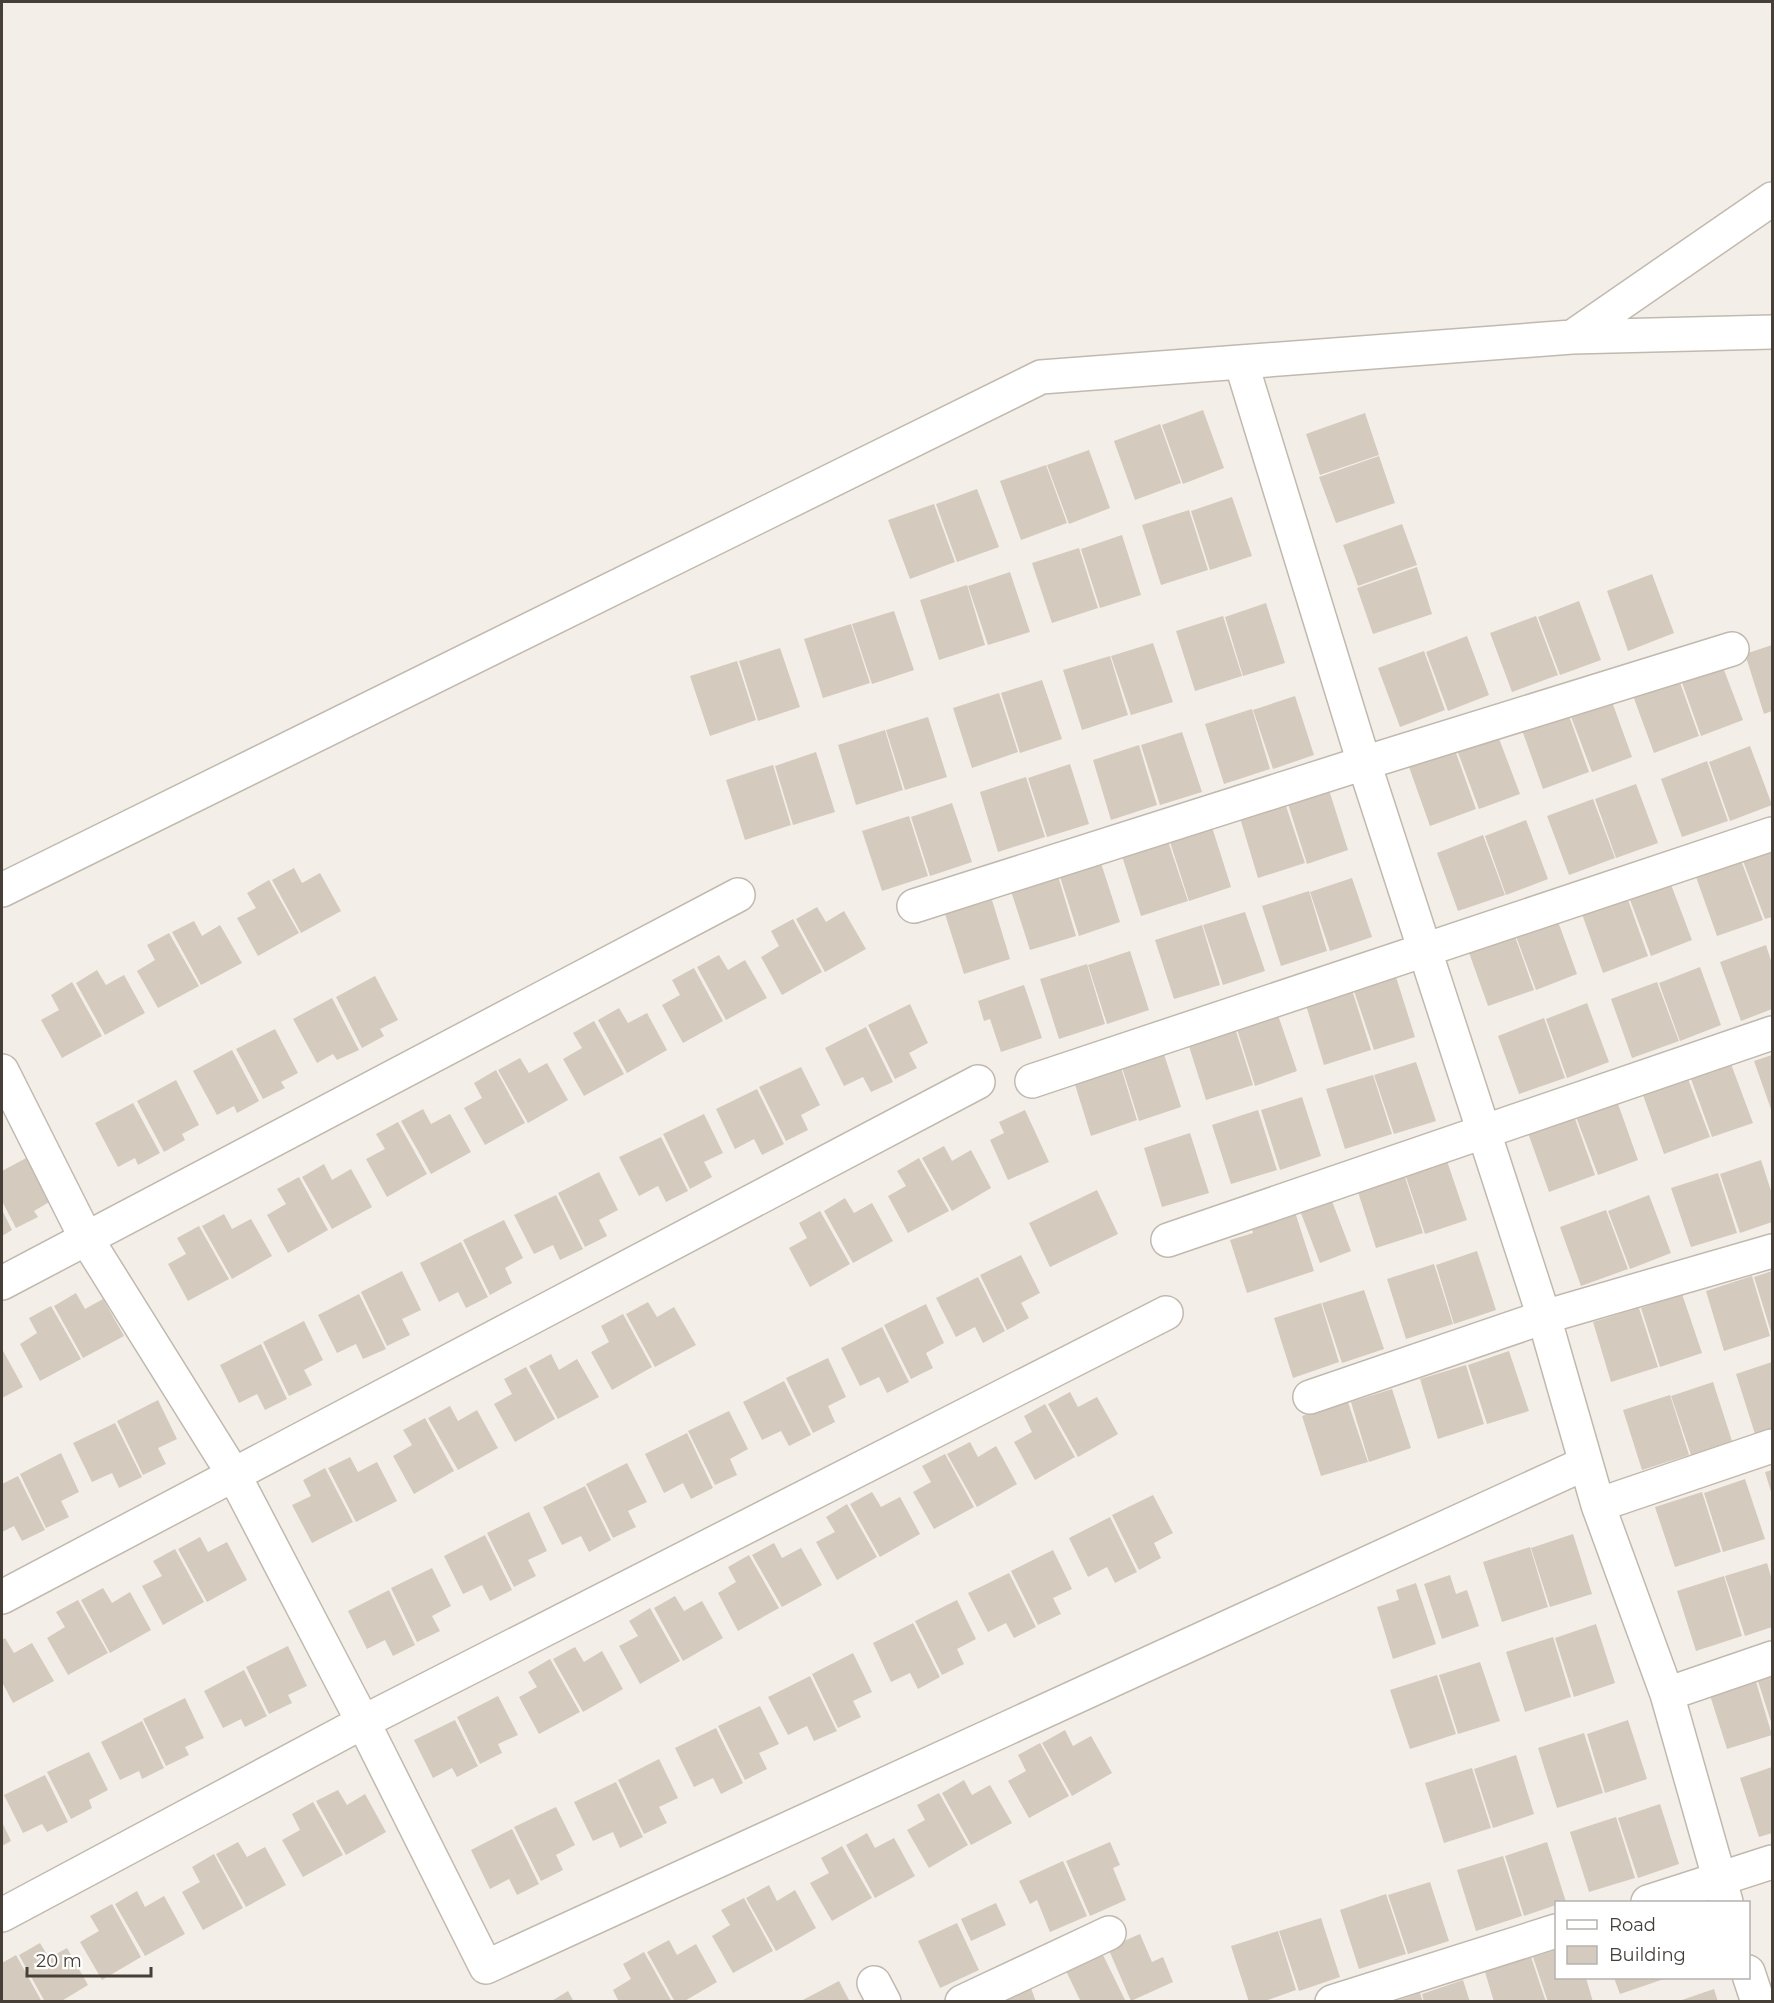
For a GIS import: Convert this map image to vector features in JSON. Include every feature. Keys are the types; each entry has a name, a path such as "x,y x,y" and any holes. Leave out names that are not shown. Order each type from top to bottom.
{"street":[{"path":"1572,337 1773,199"},
{"path":"2,890 1041,377 1572,337 1773,332"},
{"path":"1241,362 1364,763 1544,1317 1598,1505 1667,1694 1722,1892"},
{"path":"914,906 1732,649"},
{"path":"1032,1081 1773,834"},
{"path":"2,1283 738,895"},
{"path":"1168,1240 1773,1033"},
{"path":"2,1071 86,1238 234,1475 363,1722 486,1967 1586,1463"},
{"path":"2,1597 978,1082"},
{"path":"1310,1396 1544,1317 1773,1251"},
{"path":"2,1915 363,1722 1166,1313"},
{"path":"1598,1505 1773,1446"},
{"path":"1667,1694 1773,1658"},
{"path":"1655,1901 1722,1892 1773,1862"},
{"path":"1332,2001 1555,1932"},
{"path":"962,2001 1109,1933"},
{"path":"1750,1975 1758,2001"}],"building":[{"path":"1203,410 1224,468 1183,484 1162,425"},
{"path":"1365,413 1379,455 1320,475 1306,434"},
{"path":"1160,424 1181,483 1135,500 1114,441"},
{"path":"1089,450 1110,508 1069,524 1047,465"},
{"path":"1379,456 1395,503 1336,523 1319,477"},
{"path":"1046,465 1067,523 1021,540 1000,481"},
{"path":"977,489 999,547 957,562 936,504"},
{"path":"1232,497 1252,556 1210,570 1191,511"},
{"path":"934,504 955,562 910,579 888,520"},
{"path":"1189,510 1208,570 1161,585 1142,525"},
{"path":"1402,524 1417,565 1358,586 1343,545"},
{"path":"1122,535 1141,595 1100,608 1081,549"},
{"path":"1079,548 1098,608 1052,623 1032,563"},
{"path":"1417,567 1432,614 1373,634 1357,588"},
{"path":"1010,572 1030,632 988,645 968,586"},
{"path":"1652,574 1674,633 1628,651 1607,591"},
{"path":"967,585 985,645 939,660 920,600"},
{"path":"1579,601 1601,660 1560,675 1538,617"},
{"path":"1266,603 1285,663 1243,676 1225,617"},
{"path":"894,611 914,670 872,684 852,624"},
{"path":"1223,616 1242,676 1195,691 1176,631"},
{"path":"1536,616 1558,675 1512,692 1490,633"},
{"path":"851,624 870,683 823,698 804,639"},
{"path":"1467,636 1489,695 1448,711 1426,652"},
{"path":"1153,643 1173,702 1131,715 1111,656"},
{"path":"1772,645 1772,711 1764,714 1745,654"},
{"path":"780,648 800,707 758,721 739,661"},
{"path":"1424,651 1445,710 1400,727 1378,668"},
{"path":"1110,656 1128,715 1082,730 1063,670"},
{"path":"737,661 756,720 710,736 690,676"},
{"path":"1721,662 1743,720 1701,736 1680,677"},
{"path":"1678,677 1699,736 1654,753 1632,693"},
{"path":"1042,680 1062,739 1020,753 1001,693"},
{"path":"999,693 1018,752 972,768 953,708"},
{"path":"1295,696 1314,755 1273,769 1253,710"},
{"path":"1611,699 1632,757 1592,772 1570,714"},
{"path":"1252,709 1270,769 1224,784 1205,724"},
{"path":"1568,713 1589,772 1543,789 1522,730"},
{"path":"928,717 947,777 905,790 886,730"},
{"path":"885,730 903,790 856,805 838,745"},
{"path":"1182,732 1202,792 1160,805 1141,745"},
{"path":"1498,736 1520,794 1479,809 1457,750"},
{"path":"1139,745 1157,805 1111,820 1093,760"},
{"path":"1750,746 1772,805 1730,821 1709,762"},
{"path":"1455,750 1476,809 1430,826 1409,767"},
{"path":"816,752 835,812 793,825 775,766"},
{"path":"1707,761 1728,821 1682,837 1661,779"},
{"path":"1070,764 1089,824 1047,837 1028,778"},
{"path":"773,765 791,825 745,840 726,780"},
{"path":"1026,777 1045,837 998,852 980,792"},
{"path":"1636,784 1658,843 1616,858 1595,799"},
{"path":"1329,790 1348,850 1307,864 1288,804"},
{"path":"1593,799 1615,858 1569,875 1547,816"},
{"path":"952,803 972,862 930,876 911,817"},
{"path":"1285,803 1305,863 1258,878 1240,818"},
{"path":"909,816 928,876 882,891 862,831"},
{"path":"1526,820 1548,879 1506,895 1485,836"},
{"path":"1212,827 1231,887 1189,901 1170,842"},
{"path":"1483,835 1505,895 1458,911 1437,853"},
{"path":"1168,841 1188,901 1141,916 1122,856"},
{"path":"1772,850 1772,917 1765,919 1743,861"},
{"path":"1741,860 1763,920 1717,936 1696,877"},
{"path":"1101,863 1120,922 1079,936 1060,877"},
{"path":"294,868 302,883 320,873 341,911 301,933 272,880"},
{"path":"1058,876 1076,936 1030,950 1011,891"},
{"path":"1352,878 1372,937 1330,951 1310,892"},
{"path":"269,880 299,933 258,956 237,918 256,908 247,893"},
{"path":"1670,882 1692,940 1651,956 1629,897"},
{"path":"1309,891 1327,951 1281,966 1262,906"},
{"path":"1627,897 1648,956 1603,973 1582,914"},
{"path":"992,900 1010,959 964,974 945,914"},
{"path":"817,907 826,922 844,911 866,949 825,972 796,919"},
{"path":"1245,912 1265,971 1223,985 1203,925"},
{"path":"1556,916 1577,974 1536,990 1514,931"},
{"path":"793,919 822,972 782,995 761,957 779,946 771,931"},
{"path":"194,921 202,936 220,925 242,963 201,985 172,932"},
{"path":"1202,925 1220,985 1174,999 1155,940"},
{"path":"1513,931 1534,990 1488,1006 1467,947"},
{"path":"169,933 199,986 158,1008 137,971 155,960 147,945"},
{"path":"1766,945 1772,964 1772,1009 1741,1021 1720,962"},
{"path":"1130,951 1149,1010 1107,1024 1088,965"},
{"path":"719,955 728,970 745,960 767,998 726,1020 697,967"},
{"path":"1087,964 1105,1024 1059,1039 1040,979"},
{"path":"1700,967 1721,1025 1680,1041 1659,983"},
{"path":"694,968 723,1021 683,1043 662,1005 680,995 672,980"},
{"path":"97,970 106,985 124,975 145,1013 105,1035 76,983"},
{"path":"375,976 398,1020 380,1029 384,1036 362,1048 336,997"},
{"path":"1396,977 1415,1037 1374,1050 1354,991"},
{"path":"72,982 102,1036 62,1058 41,1020 59,1010 51,995"},
{"path":"1657,982 1679,1041 1632,1058 1611,999"},
{"path":"1024,985 1042,1038 1001,1052 990,1019 984,1021 978,1001"},
{"path":"1352,990 1371,1050 1324,1065 1306,1005"},
{"path":"332,998 359,1050 337,1060 333,1054 317,1063 293,1019"},
{"path":"1587,1003 1609,1062 1567,1078 1546,1019"},
{"path":"910,1004 928,1043 909,1053 917,1068 895,1079 868,1025"},
{"path":"619,1008 628,1023 647,1013 667,1050 627,1073 598,1020"},
{"path":"1277,1012 1297,1071 1255,1086 1236,1026"},
{"path":"1544,1018 1565,1078 1519,1094 1498,1036"},
{"path":"594,1021 624,1074 584,1096 563,1059 582,1048 573,1033"},
{"path":"1234,1025 1253,1085 1206,1100 1187,1040"},
{"path":"866,1027 893,1082 871,1092 863,1077 844,1086 825,1048"},
{"path":"275,1029 298,1073 281,1082 285,1088 263,1099 236,1049"},
{"path":"1162,1048 1181,1107 1139,1121 1120,1061"},
{"path":"232,1050 259,1101 237,1113 234,1106 217,1115 193,1071"},
{"path":"1772,1055 1772,1112 1754,1061"},
{"path":"520,1058 529,1073 547,1063 568,1100 528,1123 498,1070"},
{"path":"1119,1061 1137,1120 1091,1136 1072,1075"},
{"path":"1416,1062 1436,1121 1394,1134 1374,1075"},
{"path":"1731,1064 1753,1123 1712,1137 1691,1079"},
{"path":"801,1067 820,1105 801,1115 808,1130 786,1141 759,1087"},
{"path":"496,1070 525,1123 485,1145 464,1108 482,1098 474,1083"},
{"path":"1373,1075 1392,1134 1345,1149 1326,1089"},
{"path":"1688,1079 1710,1137 1664,1154 1643,1095"},
{"path":"176,1080 199,1125 182,1134 185,1140 164,1152 137,1101"},
{"path":"757,1089 784,1144 762,1155 754,1139 735,1149 716,1109"},
{"path":"1302,1097 1321,1156 1280,1170 1261,1110"},
{"path":"1617,1101 1638,1160 1598,1175 1576,1117"},
{"path":"133,1103 160,1153 138,1165 135,1158 118,1167 95,1123"},
{"path":"423,1109 431,1124 450,1114 471,1152 431,1174 401,1121"},
{"path":"1025,1110 1049,1162 1008,1180 990,1140 1004,1133 999,1122"},
{"path":"1258,1110 1277,1170 1231,1184 1212,1125"},
{"path":"704,1114 723,1153 704,1162 712,1177 690,1189 663,1134"},
{"path":"1574,1116 1595,1175 1549,1192 1528,1133"},
{"path":"398,1122 427,1174 387,1197 366,1159 385,1149 376,1134"},
{"path":"1190,1133 1209,1193 1162,1207 1144,1148"},
{"path":"661,1137 688,1191 666,1202 658,1186 639,1196 619,1157"},
{"path":"944,1146 952,1161 971,1150 991,1188 952,1211 922,1158"},
{"path":"28,1157 51,1201 34,1211 38,1217 16,1228 2,1201 2,1171"},
{"path":"919,1158 949,1211 908,1233 888,1196 906,1186 897,1171"},
{"path":"1761,1160 1772,1194 1772,1222 1740,1233 1720,1174"},
{"path":"1447,1161 1467,1220 1425,1234 1405,1174"},
{"path":"324,1164 332,1180 351,1169 372,1207 332,1229 302,1177"},
{"path":"599,1172 618,1210 599,1220 607,1236 585,1247 558,1193"},
{"path":"1718,1173 1737,1233 1691,1247 1671,1188"},
{"path":"1404,1174 1423,1233 1376,1248 1357,1189"},
{"path":"299,1177 328,1230 288,1253 267,1215 286,1204 277,1189"},
{"path":"1097,1190 1118,1234 1050,1267 1029,1223"},
{"path":"556,1195 583,1249 560,1260 553,1245 534,1254 514,1215"},
{"path":"1649,1195 1671,1253 1630,1269 1608,1211"},
{"path":"1330,1196 1351,1251 1320,1263 1299,1208"},
{"path":"845,1198 854,1213 872,1203 893,1241 853,1263 824,1211"},
{"path":"1294,1209 1314,1271 1247,1293 1230,1240 1253,1233 1251,1224"},
{"path":"2,1210 12,1230 2,1236"},
{"path":"1606,1210 1628,1269 1581,1286 1560,1227"},
{"path":"820,1211 850,1264 810,1287 789,1248 807,1238 799,1223"},
{"path":"224,1214 232,1229 251,1219 272,1256 232,1279 202,1226"},
{"path":"504,1220 523,1258 505,1268 512,1283 490,1295 463,1240"},
{"path":"199,1226 229,1279 188,1301 168,1264 186,1254 177,1238"},
{"path":"461,1242 488,1297 466,1308 458,1292 439,1302 420,1263"},
{"path":"1477,1251 1496,1310 1454,1324 1436,1265"},
{"path":"1021,1255 1040,1293 1021,1303 1029,1318 1007,1330 980,1275"},
{"path":"1434,1264 1453,1324 1406,1339 1387,1279"},
{"path":"402,1271 421,1310 402,1319 410,1335 387,1346 361,1292"},
{"path":"1772,1271 1772,1335 1754,1277"},
{"path":"1752,1276 1770,1336 1724,1351 1706,1291"},
{"path":"978,1277 1005,1331 983,1343 975,1327 956,1337 936,1298"},
{"path":"1364,1290 1384,1349 1342,1363 1322,1303"},
{"path":"76,1293 85,1309 103,1299 124,1336 83,1358 54,1306"},
{"path":"359,1294 386,1349 363,1359 356,1344 337,1353 318,1315"},
{"path":"1682,1294 1702,1353 1660,1367 1641,1308"},
{"path":"648,1302 657,1317 674,1307 696,1345 655,1367 626,1314"},
{"path":"1321,1303 1339,1362 1293,1378 1274,1318"},
{"path":"926,1304 944,1343 926,1353 933,1368 911,1379 884,1325"},
{"path":"51,1306 81,1359 40,1381 20,1344 37,1333 29,1318"},
{"path":"1639,1308 1658,1367 1611,1382 1593,1322"},
{"path":"623,1314 652,1367 612,1390 591,1352 609,1342 601,1326"},
{"path":"304,1321 323,1360 304,1370 312,1385 289,1396 263,1342"},
{"path":"882,1327 909,1382 887,1393 879,1377 860,1386 841,1348"},
{"path":"261,1344 287,1399 265,1410 257,1394 239,1403 220,1365"},
{"path":"2,1349 23,1387 2,1398"},
{"path":"1509,1351 1529,1411 1487,1424 1468,1365"},
{"path":"551,1354 559,1370 577,1359 599,1397 558,1419 529,1366"},
{"path":"828,1358 846,1397 828,1406 835,1422 813,1433 786,1378"},
{"path":"1772,1362 1772,1428 1755,1434 1736,1374"},
{"path":"1466,1365 1484,1424 1438,1439 1420,1379"},
{"path":"526,1367 555,1419 515,1442 494,1404 512,1394 504,1379"},
{"path":"784,1381 811,1435 789,1446 781,1431 762,1440 743,1402"},
{"path":"1713,1382 1732,1441 1691,1455 1671,1396"},
{"path":"1392,1389 1411,1448 1369,1462 1351,1402"},
{"path":"1070,1392 1078,1407 1097,1397 1118,1434 1078,1457 1048,1404"},
{"path":"1670,1395 1689,1455 1642,1470 1623,1410"},
{"path":"158,1400 177,1439 158,1448 166,1464 143,1475 117,1421"},
{"path":"1348,1402 1368,1462 1321,1476 1302,1416"},
{"path":"1045,1404 1075,1457 1035,1480 1014,1442 1032,1432 1024,1416"},
{"path":"450,1406 458,1421 477,1410 498,1448 458,1470 428,1418"},
{"path":"729,1411 748,1449 730,1459 737,1475 715,1485 688,1431"},
{"path":"425,1418 454,1471 414,1494 393,1456 412,1445 403,1430"},
{"path":"115,1423 142,1477 119,1488 112,1473 92,1482 73,1443"},
{"path":"687,1433 713,1488 691,1499 683,1483 664,1493 645,1454"},
{"path":"970,1442 978,1457 996,1446 1017,1484 977,1507 947,1454"},
{"path":"61,1453 79,1492 61,1501 69,1517 46,1528 20,1474"},
{"path":"945,1454 974,1507 934,1529 913,1492 931,1482 922,1466"},
{"path":"350,1457 358,1472 377,1462 397,1501 356,1522 328,1468"},
{"path":"627,1463 647,1502 628,1511 636,1527 613,1538 586,1484"},
{"path":"325,1468 353,1522 312,1543 292,1505 311,1496 303,1480"},
{"path":"1772,1470 1772,1495 1765,1472"},
{"path":"18,1476 45,1530 22,1541 14,1526 2,1532 2,1484"},
{"path":"1745,1479 1765,1539 1723,1552 1704,1493"},
{"path":"585,1486 611,1540 589,1552 581,1536 562,1545 543,1507"},
{"path":"872,1492 881,1507 900,1497 920,1534 880,1557 850,1504"},
{"path":"1702,1492 1721,1552 1675,1567 1655,1507"},
{"path":"1153,1495 1173,1533 1154,1543 1161,1558 1139,1570 1112,1515"},
{"path":"847,1504 877,1557 837,1580 816,1542 835,1532 826,1517"},
{"path":"529,1512 547,1551 528,1560 536,1576 514,1587 487,1533"},
{"path":"1110,1517 1137,1572 1115,1583 1107,1567 1088,1577 1069,1538"},
{"path":"1573,1534 1592,1594 1550,1607 1531,1548"},
{"path":"485,1535 512,1590 490,1601 482,1585 463,1594 444,1556"},
{"path":"200,1537 208,1552 227,1542 247,1580 207,1602 178,1549"},
{"path":"774,1543 782,1558 801,1548 822,1585 782,1607 752,1555"},
{"path":"1530,1547 1548,1607 1502,1622 1483,1562"},
{"path":"175,1549 204,1602 163,1625 142,1586 162,1576 153,1561"},
{"path":"1053,1550 1072,1589 1053,1598 1061,1614 1038,1625 1011,1571"},
{"path":"749,1555 779,1608 738,1631 718,1593 736,1582 728,1567"},
{"path":"1767,1563 1772,1580 1772,1627 1745,1636 1725,1576"},
{"path":"432,1568 451,1606 432,1616 440,1631 417,1642 391,1588"},
{"path":"1009,1573 1036,1627 1014,1638 1006,1623 988,1632 968,1593"},
{"path":"1450,1575 1456,1594 1467,1590 1479,1626 1442,1639 1424,1584"},
{"path":"1724,1576 1742,1636 1696,1651 1677,1591"},
{"path":"1416,1583 1436,1644 1393,1659 1377,1607 1399,1600 1396,1590"},
{"path":"103,1588 112,1603 130,1592 151,1630 110,1653 81,1600"},
{"path":"389,1590 415,1645 393,1656 385,1640 367,1649 348,1611"},
{"path":"675,1596 684,1611 702,1601 723,1638 683,1661 654,1608"},
{"path":"78,1600 108,1653 68,1675 47,1638 65,1627 56,1612"},
{"path":"957,1600 976,1639 957,1649 964,1664 942,1675 915,1621"},
{"path":"650,1608 680,1661 640,1684 619,1646 638,1636 629,1621"},
{"path":"913,1623 940,1677 918,1689 910,1673 891,1682 873,1643"},
{"path":"1596,1624 1615,1683 1574,1697 1555,1638"},
{"path":"1553,1637 1571,1697 1525,1712 1506,1652"},
{"path":"5,1638 14,1653 32,1643 54,1681 13,1703 2,1682 2,1640"},
{"path":"288,1646 307,1686 288,1695 292,1703 269,1714 246,1667"},
{"path":"575,1647 584,1662 602,1651 623,1689 583,1712 553,1659"},
{"path":"853,1653 872,1692 853,1701 861,1717 838,1728 812,1674"},
{"path":"550,1659 580,1712 539,1734 519,1697 537,1687 528,1672"},
{"path":"1480,1662 1500,1721 1458,1734 1439,1675"},
{"path":"244,1670 267,1716 245,1727 241,1719 223,1728 204,1691"},
{"path":"1772,1670 1772,1725 1756,1675"},
{"path":"1437,1675 1456,1734 1410,1749 1390,1690"},
{"path":"1754,1675 1772,1735 1727,1749 1708,1689"},
{"path":"810,1676 837,1731 814,1741 807,1726 788,1735 768,1697"},
{"path":"498,1696 518,1735 498,1744 502,1753 480,1764 457,1717"},
{"path":"185,1698 204,1738 185,1747 189,1755 166,1766 143,1719"},
{"path":"760,1706 779,1744 759,1753 767,1769 745,1780 718,1726"},
{"path":"455,1720 478,1766 457,1777 452,1768 433,1778 414,1740"},
{"path":"1628,1720 1647,1779 1605,1793 1587,1734"},
{"path":"142,1721 164,1768 142,1779 139,1771 120,1780 101,1742"},
{"path":"716,1728 743,1783 721,1794 713,1778 694,1787 675,1748"},
{"path":"1065,1730 1073,1746 1091,1736 1112,1773 1072,1796 1042,1743"},
{"path":"1584,1733 1603,1793 1557,1808 1538,1748"},
{"path":"1040,1743 1069,1796 1029,1818 1008,1781 1026,1771 1018,1755"},
{"path":"89,1752 108,1790 89,1800 92,1808 71,1819 47,1772"},
{"path":"1516,1755 1534,1814 1493,1828 1474,1769"},
{"path":"659,1759 678,1798 659,1807 667,1823 644,1834 618,1780"},
{"path":"1772,1767 1772,1833 1759,1837 1740,1778"},
{"path":"1472,1768 1491,1828 1444,1843 1425,1783"},
{"path":"45,1775 68,1822 47,1832 42,1824 23,1833 4,1795"},
{"path":"964,1780 972,1795 990,1785 1012,1823 971,1845 942,1793"},
{"path":"616,1782 643,1837 620,1848 613,1832 593,1841 574,1802"},
{"path":"338,1790 347,1805 365,1794 386,1832 346,1855 316,1801"},
{"path":"939,1793 968,1845 929,1868 907,1830 925,1820 917,1805"},
{"path":"313,1802 343,1855 303,1877 282,1840 300,1830 292,1814"},
{"path":"1660,1804 1679,1864 1638,1878 1618,1818"},
{"path":"556,1807 575,1845 556,1855 563,1870 541,1881 514,1827"},
{"path":"1616,1817 1635,1878 1589,1892 1570,1832"},
{"path":"2,1822 11,1841 2,1846"},
{"path":"512,1829 539,1884 517,1895 509,1879 490,1889 471,1850"},
{"path":"867,1833 875,1848 894,1838 915,1876 875,1898 846,1845"},
{"path":"238,1842 247,1857 265,1847 286,1885 246,1907 216,1854"},
{"path":"1110,1842 1120,1865 1113,1868 1126,1900 1090,1916 1066,1861"},
{"path":"1547,1842 1566,1901 1555,1901 1555,1905 1524,1916 1505,1856"},
{"path":"842,1846 872,1898 832,1921 810,1883 829,1873 821,1858"},
{"path":"214,1854 243,1908 203,1930 182,1892 200,1882 192,1867"},
{"path":"1503,1856 1522,1916 1476,1931 1457,1870"},
{"path":"1063,1861 1087,1916 1050,1932 1037,1900 1030,1904 1019,1881"},
{"path":"1430,1882 1449,1941 1408,1954 1388,1895"},
{"path":"769,1885 777,1901 795,1890 816,1928 776,1951 746,1898"},
{"path":"137,1891 145,1907 164,1896 185,1934 145,1956 115,1904"},
{"path":"1386,1894 1406,1954 1359,1969 1340,1910"},
{"path":"744,1898 773,1951 733,1973 712,1936 730,1925 721,1910"},
{"path":"996,1903 1006,1925 971,1941 961,1919"},
{"path":"112,1904 141,1957 102,1980 80,1942 99,1931 90,1916"},
{"path":"1321,1918 1340,1977 1299,1991 1279,1931"},
{"path":"957,1923 979,1970 940,1988 918,1941"},
{"path":"1278,1931 1296,1990 1262,2002 1249,2002 1231,1946"},
{"path":"1140,1934 1152,1962 1163,1957 1173,1982 1131,2001 1108,1948"},
{"path":"669,1940 677,1955 696,1944 717,1982 683,2002 675,2002 647,1952"},
{"path":"40,1943 49,1958 67,1948 88,1985 60,2002 45,2002 19,1955"},
{"path":"1555,1950 1555,1979 1586,1979 1593,2002 1548,2002 1533,1957"},
{"path":"1101,1951 1126,2002 1081,2002 1065,1969"},
{"path":"644,1952 672,2002 619,2002 613,1990 631,1979 623,1964"},
{"path":"16,1955 42,2002 2,2002 2,1963"},
{"path":"1531,1957 1546,2002 1494,2002 1485,1972"},
{"path":"1614,1979 1664,1979 1620,1994"},
{"path":"1463,1980 1470,2002 1424,2002 1422,1994"},
{"path":"839,1981 850,2002 799,2002"},
{"path":"1031,1988 1036,2002 1000,2002"},
{"path":"1714,1989 1718,2002 1679,2002 1679,2001"},
{"path":"568,1991 574,2002 550,2002"},
{"path":"1420,1993 1423,2002 1396,2002 1396,2001"}]}
